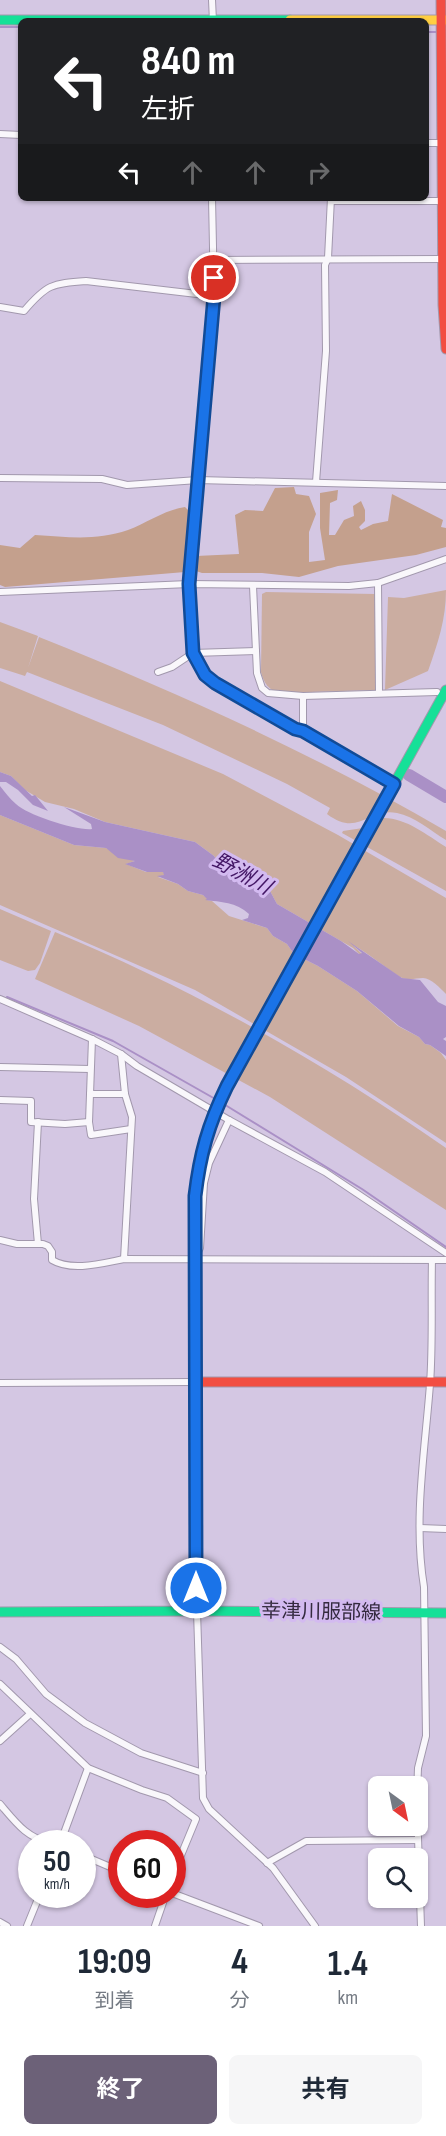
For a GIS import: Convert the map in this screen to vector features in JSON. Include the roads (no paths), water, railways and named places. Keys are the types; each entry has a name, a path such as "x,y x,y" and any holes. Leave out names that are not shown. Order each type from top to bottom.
{"main road":[{"path":"441,0 444,20 442,201 446,349"},
{"path":"0,20 18,20"},
{"path":"196,1611 195,1196 202,1148 226,1088 442,696"},
{"path":"195,1382 446,1382"},
{"name":"幸津川服部線","path":"0,1612 446,1613"}],"street":[{"path":"212,0 213,18"},
{"path":"0,134 18,135"},
{"path":"212,201 214,296 189,584 193,653 205,675 215,683 394,784"},
{"path":"316,482 326,351 325,266 328,258 331,201"},
{"path":"429,201 442,201"},
{"path":"213,260 443,259"},
{"path":"0,308 24,312 39,293 48,287 69,281 214,296"},
{"path":"0,478 102,479 127,485 198,480 446,486"},
{"path":"0,592 189,584 349,586 378,583 446,559"},
{"path":"378,583 379,693"},
{"path":"254,586 259,682 268,693 303,696 379,693 442,696"},
{"path":"158,672 172,667 193,653 256,651"},
{"path":"303,696 303,731"},
{"path":"0,999 121,1054 137,1066 229,1120 325,1172 446,1253"},
{"path":"92,1039 89,1122 91,1135 131,1129"},
{"path":"121,1054 124,1094 132,1117 124,1259"},
{"path":"0,1067 90,1069"},
{"path":"90,1094 124,1094"},
{"path":"0,1100 31,1101 31,1122 89,1122"},
{"path":"195,1260 200,1248 204,1183 209,1163 229,1120"},
{"path":"38,1122 34,1199 38,1244"},
{"path":"0,1240 17,1244 48,1246 52,1252 52,1260 56,1262 91,1265 124,1259 446,1260"},
{"path":"418,1776 426,1736 424,1587 420,1563 420,1528 421,1485 430,1382 432,1260"},
{"path":"0,1383 195,1382"},
{"path":"420,1528 446,1529"},
{"path":"196,1611 203,1798 208,1809 267,1863 282,1880 315,1926"},
{"path":"0,1647 16,1659 46,1694 85,1723 141,1753 203,1773"},
{"path":"0,1684 88,1768 141,1790 168,1798 196,1819 186,1843"},
{"path":"0,1741 30,1714"},
{"path":"65,1830 88,1768"},
{"path":"0,1804 24,1830"},
{"path":"418,1836 421,1926"},
{"path":"267,1863 306,1841 418,1840"},
{"path":"186,1898 259,1926"},
{"path":"27,1926 34,1908"},
{"path":"155,1926 161,1908"},
{"path":"0,1922 7,1926"}],"waterway":[{"path":"0,27 18,27"},
{"path":"429,32 437,32"},
{"path":"409,775 446,797"},
{"path":"7,997 113,1041 217,1100"},
{"path":"222,1103 362,1189 446,1247"}],"water label":[{"name":"野洲川","path":"242,874"}]}
